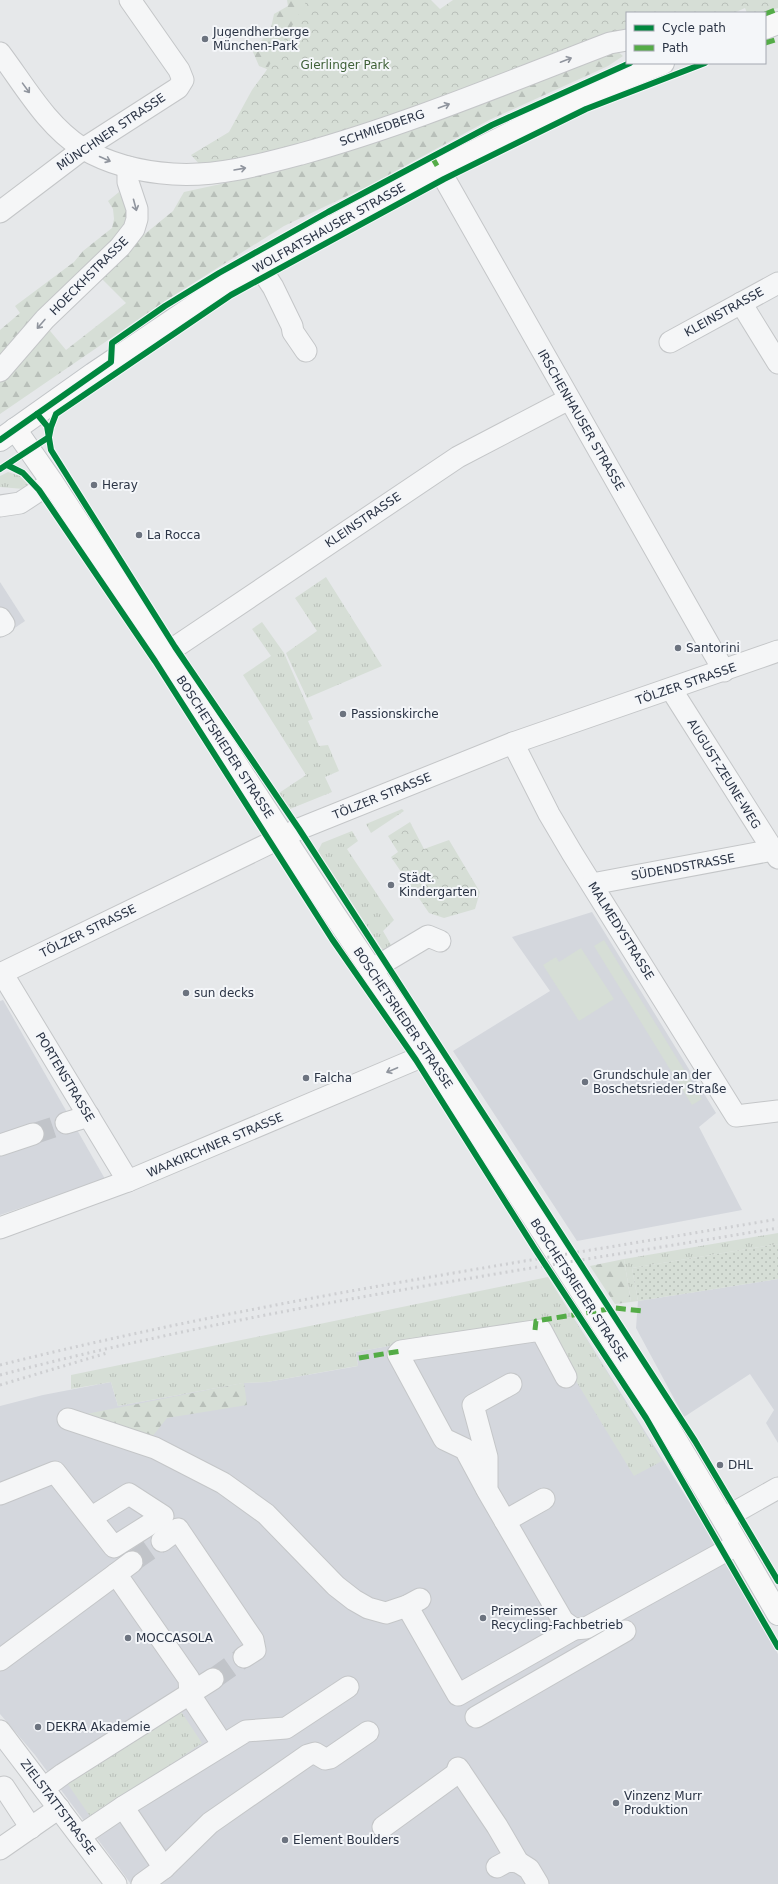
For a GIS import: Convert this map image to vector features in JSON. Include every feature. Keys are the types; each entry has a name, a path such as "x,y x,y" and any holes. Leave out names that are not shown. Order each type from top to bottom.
{"main road":[{"path":"766,28 778,23"},
{"name":"WOLFRATSHAUSER STRASSE","path":"8,435 93,374 225,285 439,169 571,102 660,64"},
{"name":"BOSCHETSRIEDER STRASSE","path":"8,435 52,482 283,837 428,1054 656,1407 724,1519 778,1614"}],"street":[{"name":"MÜNCHNER STRASSE","path":"0,212 83,148 178,88 183,80 178,70 130,0"},
{"name":"SCHMIEDBERG","path":"0,53 63,136 111,162 128,167 174,174 201,173 254,166 352,140 610,43 626,40"},
{"name":"HOECKHSTRASSE","path":"0,371 45,319 120,248 134,229 137,219 137,209 128,182 128,167"},
{"name":"IRSCHENHAUSER STRASSE","path":"439,169 724,671"},
{"path":"259,266 273,287 292,326 293,332 306,351"},
{"name":"KLEINSTRASSE","path":"670,342 778,283"},
{"path":"741,303 778,363"},
{"name":"KLEINSTRASSE","path":"165,654 458,457 569,399"},
{"path":"0,506 20,503 52,482"},
{"path":"0,618 4,624 0,626"},
{"name":"TÖLZER STRASSE","path":"1,974 283,837 513,743 778,651"},
{"name":"AUGUST-ZEUNE-WEG","path":"671,689 775,854"},
{"name":"MALMEDYSTRASSE","path":"513,743 549,814 572,853 736,1116 778,1111"},
{"name":"SÜDENDSTRASSE","path":"592,884 726,860 775,854"},
{"path":"371,970 428,936 440,941"},
{"name":"PORTENSTRASSE","path":"1,974 128,1181"},
{"name":"WAAKIRCHNER STRASSE","path":"0,1228 128,1181 428,1054"},
{"path":"66,1123 89,1116"},
{"path":"0,1145 33,1134"},
{"path":"566,1377 541,1330 401,1351 398,1354 444,1439 465,1449 563,1621 580,1628 592,1650"},
{"path":"487,1490 487,1457 473,1405 511,1384"},
{"path":"68,1419 155,1448 223,1483 266,1514 336,1586 354,1600 368,1608 386,1613 414,1602 458,1695 738,1544"},
{"path":"0,1494 55,1472 92,1517"},
{"path":"724,1519 778,1488"},
{"path":"505,1521 544,1499"},
{"path":"162,1540 178,1529 253,1640 255,1650 244,1657"},
{"path":"0,1660 124,1568 189,1679 190,1695 223,1745"},
{"path":"476,1717 625,1632"},
{"path":"44,1788 63,1774 190,1695 213,1679"},
{"path":"80,1836 123,1807 246,1731 286,1728 348,1687"},
{"name":"ZIELSTATTSTRASSE","path":"0,1731 116,1884"},
{"path":"142,1884 164,1868 210,1822 308,1755 315,1753 326,1759 330,1758 368,1732"},
{"path":"30,1769 2,1789 31,1828"},
{"path":"383,1827 459,1770 502,1820 518,1862"},
{"path":"123,1807 164,1868"},
{"path":"0,1849 59,1808"},
{"path":"497,1867 508,1861 518,1862 529,1869 538,1884"}],"shaded area":[{"path":"0,582 25,621 0,638"},
{"name":"Grundschule an der Boschetsrieder Straße","path":"592,912 716,1113 699,1127 742,1210 577,1241 453,1051 550,991 512,937"},
{"path":"3,1000 105,1179 0,1215 0,1001"},
{"path":"778,1279 778,1443 766,1423 774,1410 750,1374 684,1417 636,1328 638,1301"},
{"path":"570,1312 727,1562 778,1654 778,1884 131,1884 35,1755 0,1714 0,1406 43,1395 111,1382 118,1406 244,1383 267,1382 358,1366 356,1352"}],"green space":[{"path":"287,0 324,0 272,71 259,66 253,52 271,28 274,14 288,6"},
{"name":"Gierlinger Park","path":"307,0 431,0 440,9 453,0 778,0 778,8 765,12 747,12 745,8 736,12 626,12 626,34 350,132 203,168 191,155 229,132 252,90 266,71"},
{"path":"616,50 623,56 608,66 489,120 368,186 284,226 168,299 0,414 0,378 46,326 66,350 126,303 101,278 135,242 173,211 184,192 239,180"},
{"path":"119,192 126,210 127,219 125,230 0,360 0,330 20,313 15,306 74,262 83,251 112,228 114,219 113,209 108,201"},
{"path":"8,472 20,476 31,487 24,489 0,487 0,476"},
{"path":"326,577 382,666 307,698 286,653 317,631 295,598"},
{"path":"262,622 284,653 313,719 308,721 319,746 328,745 339,771 325,777 332,792 290,809 279,793 306,775 243,675 271,656 252,629"},
{"path":"402,809 404,811 371,833 366,824"},
{"path":"410,822 424,849 449,840 480,892 475,909 444,918 429,913 391,857 398,852 388,836"},
{"path":"352,831 358,841 347,849 394,920 383,931 394,950 386,955 318,851 322,843"},
{"path":"604,940 702,1099 692,1105 594,946"},
{"path":"581,948 614,999 579,1021 543,965 556,957 559,962"},
{"path":"778,1233 778,1244 632,1268 638,1301 631,1302 624,1259"},
{"path":"778,1244 778,1279 638,1301 632,1268"},
{"path":"624,1259 631,1302 615,1304 590,1266"},
{"path":"548,1277 662,1461 634,1476 543,1327 517,1331 514,1323 356,1352 358,1366 267,1382 244,1383 118,1406 111,1382 71,1389 71,1375"},
{"path":"244,1383 247,1405 167,1418 152,1437 86,1414"},
{"path":"178,1707 202,1743 92,1819 67,1783"}],"tunnel":[{"path":"33,1134 66,1123"},
{"path":"132,1562 162,1541"},
{"path":"213,1679 244,1657"}],"railway":[{"path":"0,1365 96,1342 290,1302 388,1284 778,1219"},
{"path":"0,1375 96,1351 290,1310 387,1292 778,1228"},
{"path":"0,1385 107,1353"}],"marked path":[{"path":"766,14 778,9"},
{"path":"766,43 778,39"},
{"path":"432,157 439,169"},
{"path":"535,1330 536,1321 615,1308 643,1311"},
{"path":"359,1358 401,1351"}],"cycle path":[{"path":"0,440 111,362 112,343 165,306 219,273 328,212 492,125 628,64"},
{"path":"0,469 49,437 56,414 231,295 444,179 586,109 702,64"},
{"path":"37,414 47,426 51,450 175,647 299,829 695,1441 778,1581"},
{"path":"7,465 23,473 39,490 155,661 332,939 416,1060 535,1249 646,1418 778,1647"}],"place":[{"name":"Jugendherberge München-Park","path":"205,39"},
{"name":"Heray","path":"94,485"},
{"name":"La Rocca","path":"139,535"},
{"name":"Santorini","path":"678,648"},
{"name":"Passionskirche","path":"343,714"},
{"name":"Städt. Kindergarten","path":"391,885"},
{"name":"sun decks","path":"186,993"},
{"name":"Falcha","path":"306,1078"},
{"name":"Grundschule an der Boschetsrieder Straße","path":"585,1082"},
{"name":"DHL","path":"720,1465"},
{"name":"Preimesser Recycling-Fachbetrieb","path":"483,1618"},
{"name":"MOCCASOLA","path":"128,1638"},
{"name":"DEKRA Akademie","path":"38,1727"},
{"name":"Vinzenz Murr Produktion","path":"616,1803"},
{"name":"Element Boulders","path":"285,1840"}]}
